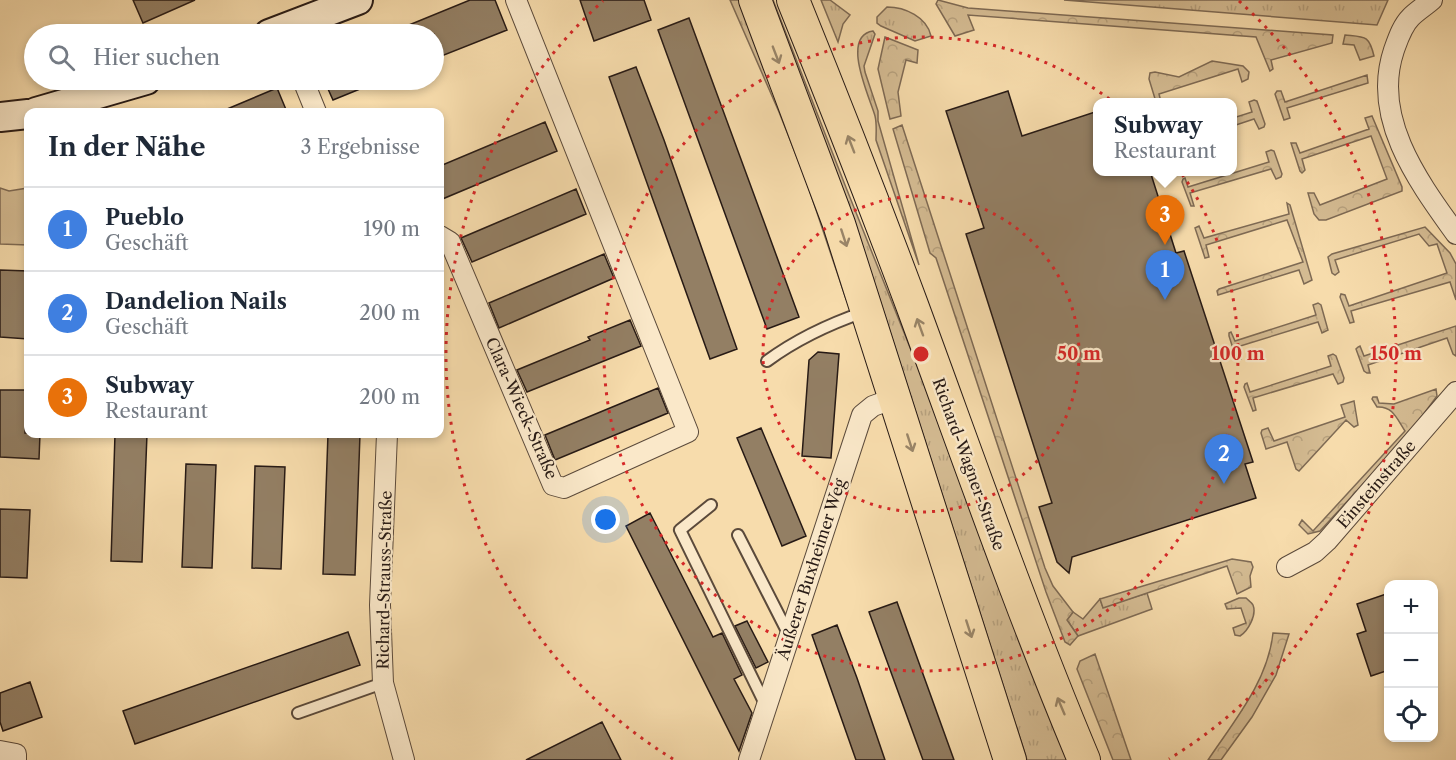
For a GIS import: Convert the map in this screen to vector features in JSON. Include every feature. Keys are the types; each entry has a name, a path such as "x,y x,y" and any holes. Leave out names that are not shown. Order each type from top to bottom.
{"main road":[{"path":"755,0 839,224 1010,760"},
{"name":"Richard-Wagner-Straße","path":"793,0 912,305 1014,587 1084,760"}],"street":[{"path":"301,24 358,0"},
{"name":"Clara-Wieck-Straße","path":"444,238 450,242 553,485 564,488 688,432 516,0"},
{"path":"1432,0 1410,18 1399,35 1388,67 1387,87 1390,113 1399,141 1413,170 1456,234"},
{"path":"50,108 112,90"},
{"path":"307,90 314,108"},
{"path":"0,117 24,114"},
{"name":"Einsteinstraße","path":"1287,567 1315,552 1327,541 1456,392"},
{"name":"Äußerer Buxheimer Weg","path":"749,760 862,415 873,406 895,398"},
{"name":"Richard-Strauss-Straße","path":"387,438 380,605 383,683 404,760"},
{"path":"0,751 16,754 16,760"}],"lane":[{"path":"767,361 785,348 820,329 867,310"},
{"path":"711,505 680,530 767,706"},
{"path":"738,535 789,636"},
{"path":"298,712 383,683"}],"green space":[{"path":"730,0 740,0 850,296 846,299 806,180"},
{"path":"769,0 773,0 1075,760 1027,760 876,288"},
{"path":"821,0 830,0 850,15 843,24 838,42"},
{"path":"938,0 968,8 1333,35 1332,43 1271,60 1273,69 1270,71 1256,37 968,15 974,30 955,36 936,4"},
{"path":"1064,0 1388,0 1377,25"},
{"path":"887,7 914,14 925,23 931,36 915,41 881,26 877,23 877,17"},
{"path":"873,31 875,34 864,66 865,72 878,111 878,121 919,265 876,140 875,116 860,69 859,44 863,35"},
{"path":"1345,35 1365,38 1374,56 1360,60 1354,45 1343,44"},
{"path":"885,37 918,50 917,63 906,60 898,92 901,116 890,119 878,69"},
{"path":"1212,61 1243,66 1249,72 1248,79 1242,82 1238,69 1159,94 1160,98 1155,98 1149,79 1150,73 1179,77"},
{"path":"1367,75 1368,83 1287,108 1290,118 1284,120 1275,94 1277,91 1281,91 1285,102"},
{"path":"1257,101 1264,127 1259,129 1254,119 1237,125 1237,117 1252,112 1249,102"},
{"path":"1372,116 1402,191 1326,220 1319,220 1314,214 1308,193 1314,193 1320,205 1387,179 1371,136 1302,159 1305,170 1302,173 1291,143 1296,143 1300,153 1369,129 1365,118"},
{"path":"902,125 1045,568 1053,586 1073,612 1067,620 1078,636 1070,645 1065,642 1046,592 936,258 930,253 893,129"},
{"path":"1274,151 1281,177 1276,179 1271,169 1190,193 1194,206 1191,206 1182,182 1183,179 1185,178 1188,187 1224,176 1237,176 1237,172 1269,162 1266,152"},
{"path":"0,188 9,191 24,189 24,245 0,244"},
{"path":"1287,203 1290,205 1312,280 1304,284 1299,270 1218,295 1219,289 1303,262 1287,220 1206,245 1209,257 1205,258 1195,228 1199,226 1204,238 1289,214"},
{"path":"1425,227 1450,253 1456,264 1456,300 1450,282 1351,311 1354,322 1350,323 1340,297 1341,294 1345,295 1349,306 1447,273 1437,244 1429,246 1419,234 1335,260 1339,272 1335,275 1332,273 1328,257"},
{"path":"1318,303 1321,305 1328,330 1322,333 1318,322 1237,347 1241,359 1236,358 1229,333 1231,332 1235,341 1316,315 1313,305"},
{"path":"1456,326 1456,356 1447,338 1368,365 1370,373 1367,373 1364,371 1356,349 1360,346 1364,356"},
{"path":"1333,354 1336,356 1344,378 1343,382 1338,384 1333,374 1253,398 1256,410 1253,411 1244,387 1245,384 1247,383 1250,392 1331,366 1328,356"},
{"path":"1436,389 1437,396 1408,435 1320,531 1308,534 1299,525 1302,520 1313,531 1405,431 1391,411 1377,407 1373,397 1377,397 1379,403 1394,404"},
{"path":"1354,401 1358,425 1354,427 1346,420 1299,471 1296,469 1287,442 1266,449 1262,430 1268,428 1274,441 1345,417 1341,405"},
{"path":"1232,559 1251,562 1253,567 1250,576 1251,587 1237,594 1227,566 1103,608 1100,599"},
{"path":"1147,593 1152,609 1078,636 1067,620 1073,612 1083,619 1100,599 1103,607"},
{"path":"1239,598 1246,598 1254,609 1251,622 1240,636 1235,635 1233,628 1246,623 1241,608 1227,609 1225,604"},
{"path":"1273,633 1289,634 1276,675 1252,717 1221,760 1208,760 1257,684 1270,651"},
{"path":"1095,654 1131,760 1113,760 1077,669 1080,661"}],"building":[{"path":"133,0 195,0 143,23"},
{"path":"470,0 495,0 507,30 444,55 444,24 411,24"},
{"path":"580,0 644,0 651,20 594,41"},
{"path":"689,18 799,317 767,329 658,30"},
{"path":"636,67 737,349 710,359 609,77"},
{"path":"272,90 278,90 285,108 230,108"},
{"path":"328,90 358,90 333,100"},
{"path":"1008,91 1022,136 1093,113 1093,176 1152,176 1176,253 1184,251 1253,462 1245,464 1256,498 1072,557 1069,573 1057,562 1039,507 1052,503 966,234 984,228 946,111"},
{"path":"545,122 557,151 444,198 444,164"},
{"path":"576,189 586,214 472,262 461,238"},
{"path":"604,254 614,278 499,328 489,303"},
{"path":"0,270 24,271 24,339 0,337"},
{"path":"630,320 641,346 527,392 517,370 590,340 588,337"},
{"path":"818,352 839,354 831,458 802,456 809,360"},
{"path":"658,388 668,413 555,460 545,435"},
{"path":"0,390 24,390 24,438 40,438 39,459 0,457"},
{"path":"761,428 806,536 782,546 737,438"},
{"path":"115,438 147,438 142,562 111,561"},
{"path":"328,438 360,438 355,575 323,574"},
{"path":"186,464 216,465 212,568 182,567"},
{"path":"255,466 285,467 281,569 252,568"},
{"path":"0,509 30,510 27,578 0,577"},
{"path":"650,513 713,637 722,633 742,675 734,679 752,713 739,751 626,526"},
{"path":"1384,595 1384,672 1371,676 1357,634 1366,631 1357,604"},
{"path":"897,602 954,760 923,760 869,612"},
{"path":"747,621 768,662 756,668 735,626"},
{"path":"837,625 885,760 856,760 812,635"},
{"path":"348,632 360,665 135,744 123,711"},
{"path":"30,682 42,717 3,731 0,722 0,693"},
{"path":"602,722 621,760 526,760"}],"place":[{"name":"Subway","path":"1165,245"},
{"name":"Pueblo","path":"1165,300"},
{"name":"Dandelion Nails","path":"1224,484"}]}
